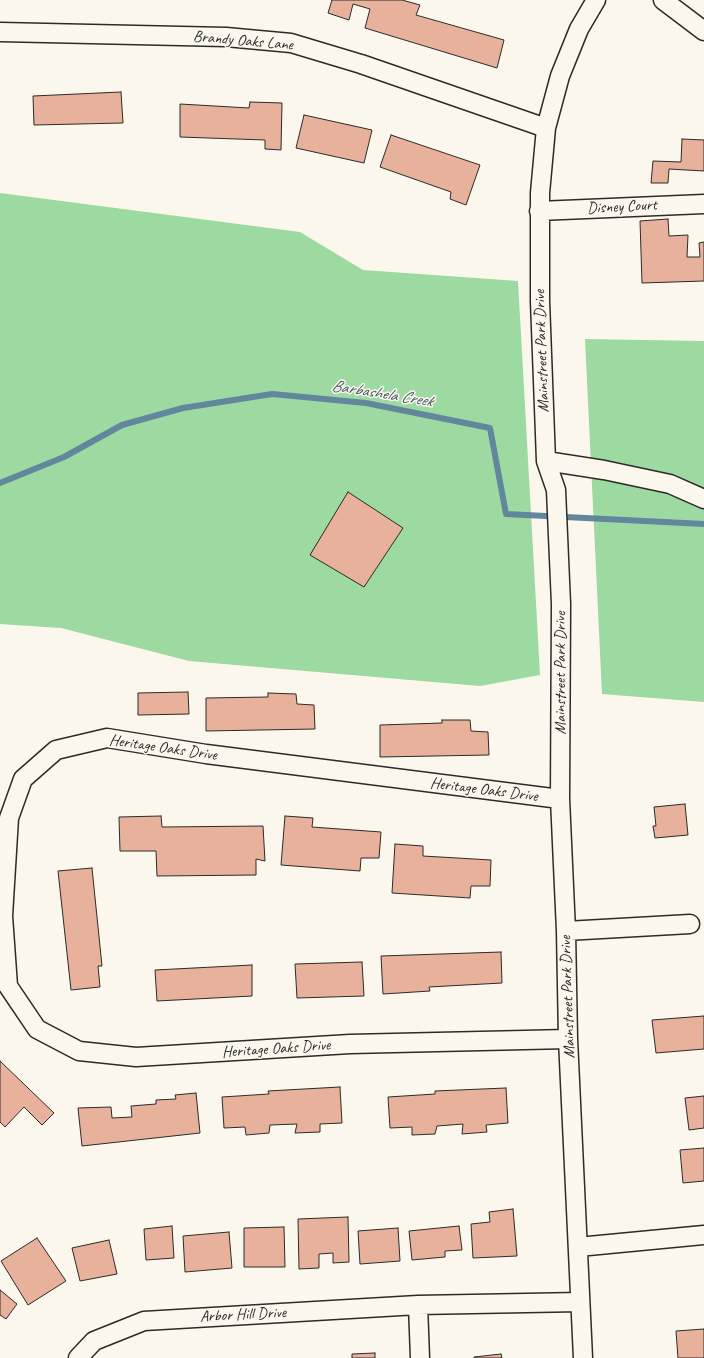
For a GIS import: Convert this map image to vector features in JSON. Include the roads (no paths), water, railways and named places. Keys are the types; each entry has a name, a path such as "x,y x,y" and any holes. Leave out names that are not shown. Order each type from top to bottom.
{"street":[{"name":"Mainstreet Park Drive","path":"583,1358 568,1039 566,931 560,799 561,604 556,490 546,461 540,301 539,211 546,128 560,76 579,29 596,0"},
{"path":"663,0 704,31"},
{"name":"Brandy Oaks Lane","path":"0,32 226,37 291,43 361,64 546,128"},
{"name":"Disney Court","path":"539,211 704,204"},
{"path":"546,461 604,470 670,484 704,499"},
{"name":"Heritage Oaks Drive","path":"560,799 206,754 107,738 56,750 23,779 9,818 3,916 8,986 37,1029 79,1051 136,1057 350,1044 568,1039"},
{"path":"566,931 690,924"},
{"path":"578,1247 704,1235"},
{"name":"Arbor Hill Drive","path":"78,1358 94,1341 144,1321 418,1305 580,1302"},
{"path":"418,1305 420,1358"}],"waterway":[{"name":"Barbashela Creek","path":"0,483 64,457 122,425 183,408 272,394 366,403 490,428 506,514 704,524"}]}
